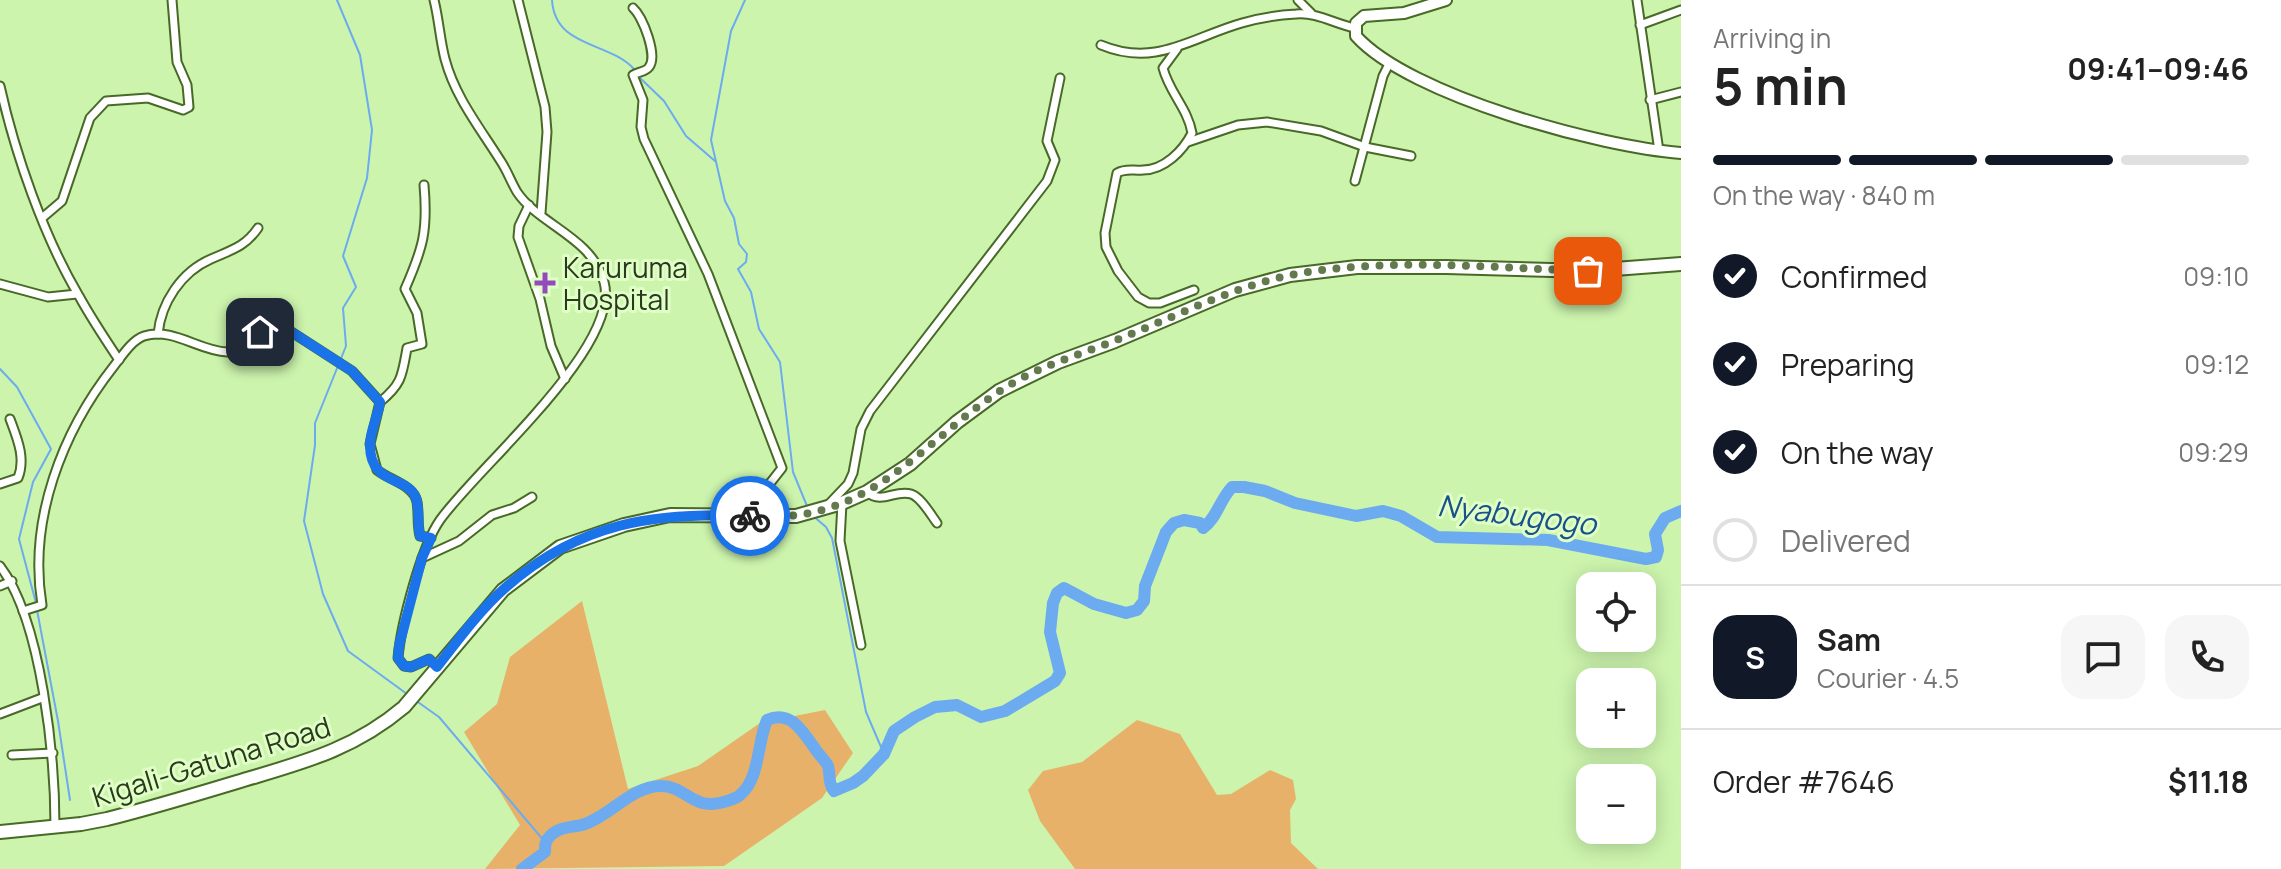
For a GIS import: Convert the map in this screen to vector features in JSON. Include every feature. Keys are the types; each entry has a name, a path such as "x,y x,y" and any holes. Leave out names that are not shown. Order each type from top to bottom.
{"highway":[{"name":"Kigali-Gatuna Road","path":"0,832 81,824 135,812 326,756 385,723 404,707 503,590 560,547 624,525 670,515 796,516 842,503 867,492 910,464 957,422 999,391 1058,362 1249,286 1308,272 1357,267 1588,271 1681,264"}],"main road":[{"path":"1446,0 1404,13 1364,16 1356,23 1356,36 1390,62 1443,91 1477,104 1581,134 1681,153"}],"street":[{"path":"42,218 62,201 90,118 106,101 148,98 183,110 189,107 187,85 177,62 172,0"},
{"path":"434,0 445,61 476,125 517,192 588,254 599,268 605,283 604,311 598,328 565,379 439,521 422,558 398,658 404,666 411,667 429,659 437,667"},
{"path":"518,0 545,107 547,132 541,213"},
{"path":"1298,0 1311,13 1355,28"},
{"path":"1637,0 1659,151"},
{"path":"633,8 641,16 652,53 651,66 633,75 643,100 642,133 708,274 782,468 771,482 731,515"},
{"path":"1640,25 1681,10"},
{"path":"1101,45 1137,53 1158,53 1177,49 1244,23 1311,13"},
{"path":"1177,49 1163,68 1190,122 1192,133 1166,163 1147,171 1124,170 1117,173 1106,218 1106,247 1125,282 1138,297 1149,303 1160,303 1194,290"},
{"path":"1355,181 1383,76 1390,62"},
{"path":"823,509 848,484 861,429 870,411 1047,181 1055,160 1047,141 1060,78"},
{"path":"0,86 23,171 42,218 77,294 119,360"},
{"path":"1650,100 1681,92"},
{"path":"1186,143 1221,129 1267,122 1321,131 1365,147 1411,156"},
{"path":"424,185 424,238 415,270 405,289 417,313 422,344 407,348 402,378 380,402 371,429 372,457 377,470 413,494 417,500 420,536 431,538"},
{"path":"529,205 519,226 518,237 540,299 551,346 565,379"},
{"path":"158,334 164,305 175,288 199,265 236,250 249,241 258,228"},
{"path":"0,284 48,297 77,294"},
{"path":"23,611 42,605 37,553 46,500 75,423 92,394 137,339 158,334 227,352 260,332 290,331 352,371 380,402"},
{"path":"0,484 18,478 20,471 21,449 10,419"},
{"path":"867,492 879,498 910,493 937,523"},
{"path":"422,558 470,534 492,515 514,508 532,497"},
{"path":"842,503 840,541 861,645"},
{"path":"0,566 12,581 32,645 53,753 55,827"},
{"path":"0,586 12,581"},
{"path":"0,714 42,698"},
{"path":"12,755 53,753"}],"shaded area":[{"path":"582,601 628,789 698,766 760,723 825,710 853,753 822,798 724,866 485,869 520,825 464,732 497,704 510,657"},
{"path":"1137,720 1180,734 1217,795 1231,794 1270,770 1293,780 1296,799 1290,810 1291,843 1318,869 1075,869 1040,821 1028,790 1043,771 1082,762"}],"waterway":[{"path":"337,0 360,55 372,130 367,178 343,256 356,287 343,308 346,346 315,423 315,445 304,521 323,594 348,651 407,694"},
{"path":"552,0 555,16 572,36 611,53 634,69"},
{"path":"745,0 731,31 711,140 725,201 734,218 739,244 747,254 746,262 738,269 751,292 759,329 780,362 793,472 807,506"},
{"path":"637,75 664,101 686,136 715,161"},
{"path":"0,369 17,387 51,449 33,482 19,539 36,603"},
{"name":"Nyabugogo","path":"522,869 545,852 546,841 554,833 595,820 650,787 670,787 704,803 737,798 755,770 767,720 775,717 790,720 801,730 827,764 834,791 863,776 884,754 894,731 935,707 957,705 981,717 1005,711 1055,681 1060,673 1050,632 1057,593 1064,588 1094,604 1126,613 1137,610 1144,601 1145,586 1166,532 1174,523 1184,520 1200,523 1203,528 1232,487 1265,491 1295,503 1356,516 1383,511 1401,516 1437,537 1548,540 1646,559 1656,557 1655,534 1665,518 1681,511"},
{"path":"812,515 826,527 832,538 866,712 884,754"},
{"path":"37,610 70,800"},
{"path":"415,700 439,717 545,842"}],"way so far":[{"path":"750,516 796,516 842,503 867,492 910,464 957,422 999,391 1058,362 1249,286 1290,275 1357,267 1588,271"}],"place":[{"name":"Karuruma Hospital","path":"545,283"}],"route":[{"path":"260,332 290,331 352,371 380,402 371,429 372,457 377,470 413,494 417,500 418,532 420,536 431,538 422,558 399,646 398,658 404,666 411,667 429,659 437,667 503,590 560,547 593,534 670,515 750,516"}]}
